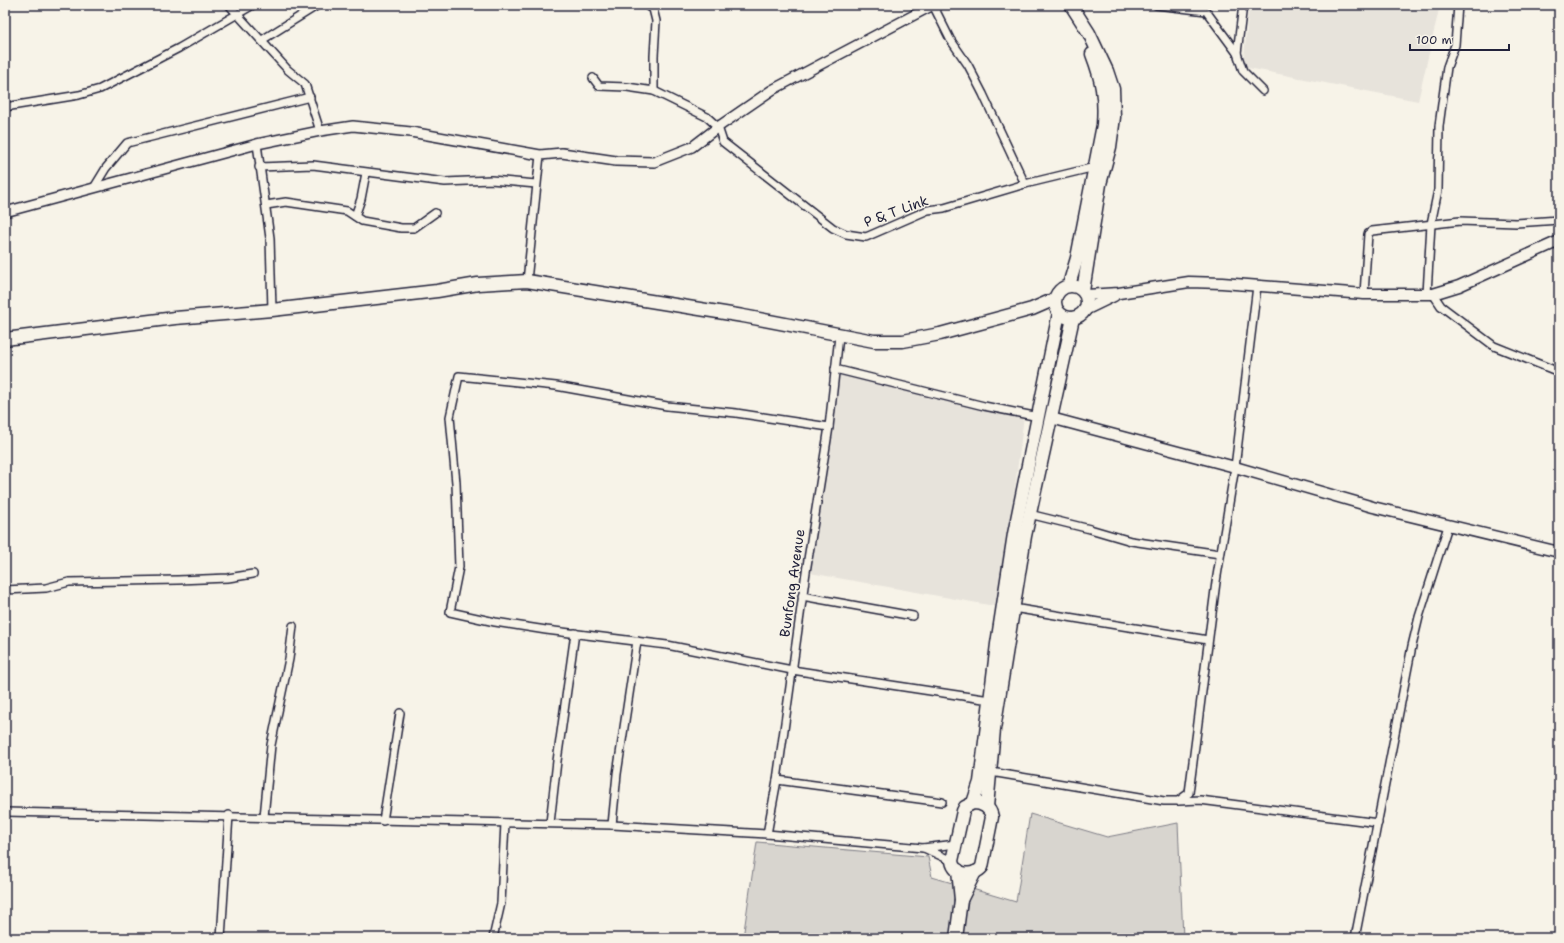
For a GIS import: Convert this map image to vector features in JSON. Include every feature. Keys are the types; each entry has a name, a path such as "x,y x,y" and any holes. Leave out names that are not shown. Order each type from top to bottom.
{"highway":[{"path":"1062,5 1090,51 1102,85 1105,102 1103,125 1095,167 1077,258 1069,286"},
{"path":"1057,307 1063,316 1073,318 1082,314 1087,305 1085,293 1100,184 1110,147 1114,110 1113,88 1107,71 1088,33 1071,5"},
{"path":"5,339 175,318 272,310 437,291 478,284 527,281 743,316 840,336 874,341 903,341 940,334 1032,309 1057,307"},
{"path":"955,866 968,874 975,872 982,867 992,817 987,807 994,729 1045,417 1060,290 1069,286 1074,286 1085,293"},
{"path":"973,803 980,782 990,700 1014,534 1073,318"},
{"path":"956,938 961,900 955,866 956,844 963,811 965,807 973,803 982,804 987,807"},
{"path":"961,900 975,872"}],"main road":[{"path":"1085,293 1119,293 1189,282 1222,282 1364,294 1430,294 1459,286 1559,241"},
{"path":"1085,310 1119,293"},
{"path":"1045,417 1235,467 1373,507 1416,516 1448,526 1559,552"}],"street":[{"path":"230,5 237,15 262,40 288,70 305,84 320,131"},
{"path":"5,107 79,95 100,89 179,48 253,5"},
{"path":"262,40 318,5"},
{"path":"646,5 652,9 656,21 654,91"},
{"path":"5,212 96,186 257,144 353,126 411,132 540,155 562,153 616,161 654,162 692,147 718,127 772,90 919,9 933,5 950,40 968,65 983,94 1025,184"},
{"path":"1156,5 1206,11 1237,53 1243,71 1264,91"},
{"path":"1237,53 1243,5"},
{"path":"1458,5 1455,45 1447,67 1439,126 1438,190 1431,224 1430,294 1441,306 1494,346 1559,372"},
{"path":"593,78 599,86 627,87 654,91 707,116 718,127"},
{"path":"96,186 106,168 127,143 310,97"},
{"name":"P & T Link","path":"718,127 723,142 833,228 846,234 866,237 928,210 944,208 1025,184 1095,167"},
{"path":"257,144 270,238 272,310"},
{"path":"527,281 540,155"},
{"path":"259,167 313,165 445,182 491,180 536,184"},
{"path":"355,216 361,199 366,173"},
{"path":"266,205 286,202 347,211 362,221 382,225 414,228 435,213"},
{"path":"1364,294 1368,234 1372,231 1460,221 1516,222 1559,220"},
{"path":"1178,801 1189,793 1220,554 1235,467 1257,286"},
{"name":"Bunfong Avenue","path":"767,834 777,780 840,336"},
{"path":"835,369 984,406 1045,417"},
{"path":"828,427 736,413 667,406 556,386 459,376 450,417 456,483 459,567 450,612 495,622 694,649 792,670 990,700"},
{"path":"1029,514 1132,541 1220,554"},
{"path":"1355,938 1412,646 1419,617 1448,526"},
{"path":"5,590 46,588 69,582 185,580 228,578 254,574"},
{"path":"802,596 914,616"},
{"path":"1013,608 1208,640"},
{"path":"264,817 271,745 289,659 293,626"},
{"path":"550,823 575,633"},
{"path":"612,825 617,774 637,641"},
{"path":"383,821 400,713"},
{"path":"991,772 1164,801 1200,800 1378,823"},
{"path":"777,780 942,802"},
{"path":"5,812 229,815 383,821 612,825 767,834 924,848 956,844"},
{"path":"221,938 229,815"},
{"path":"493,938 501,903 505,823"},
{"path":"924,848 955,866"}],"shaded area":[{"path":"1249,5 1440,5 1418,101 1243,67"},
{"path":"840,370 1024,416 1000,607 810,573"},
{"path":"1030,814 1107,837 1178,823 1183,938 743,938 757,842 928,857 932,877 1016,902"}]}
